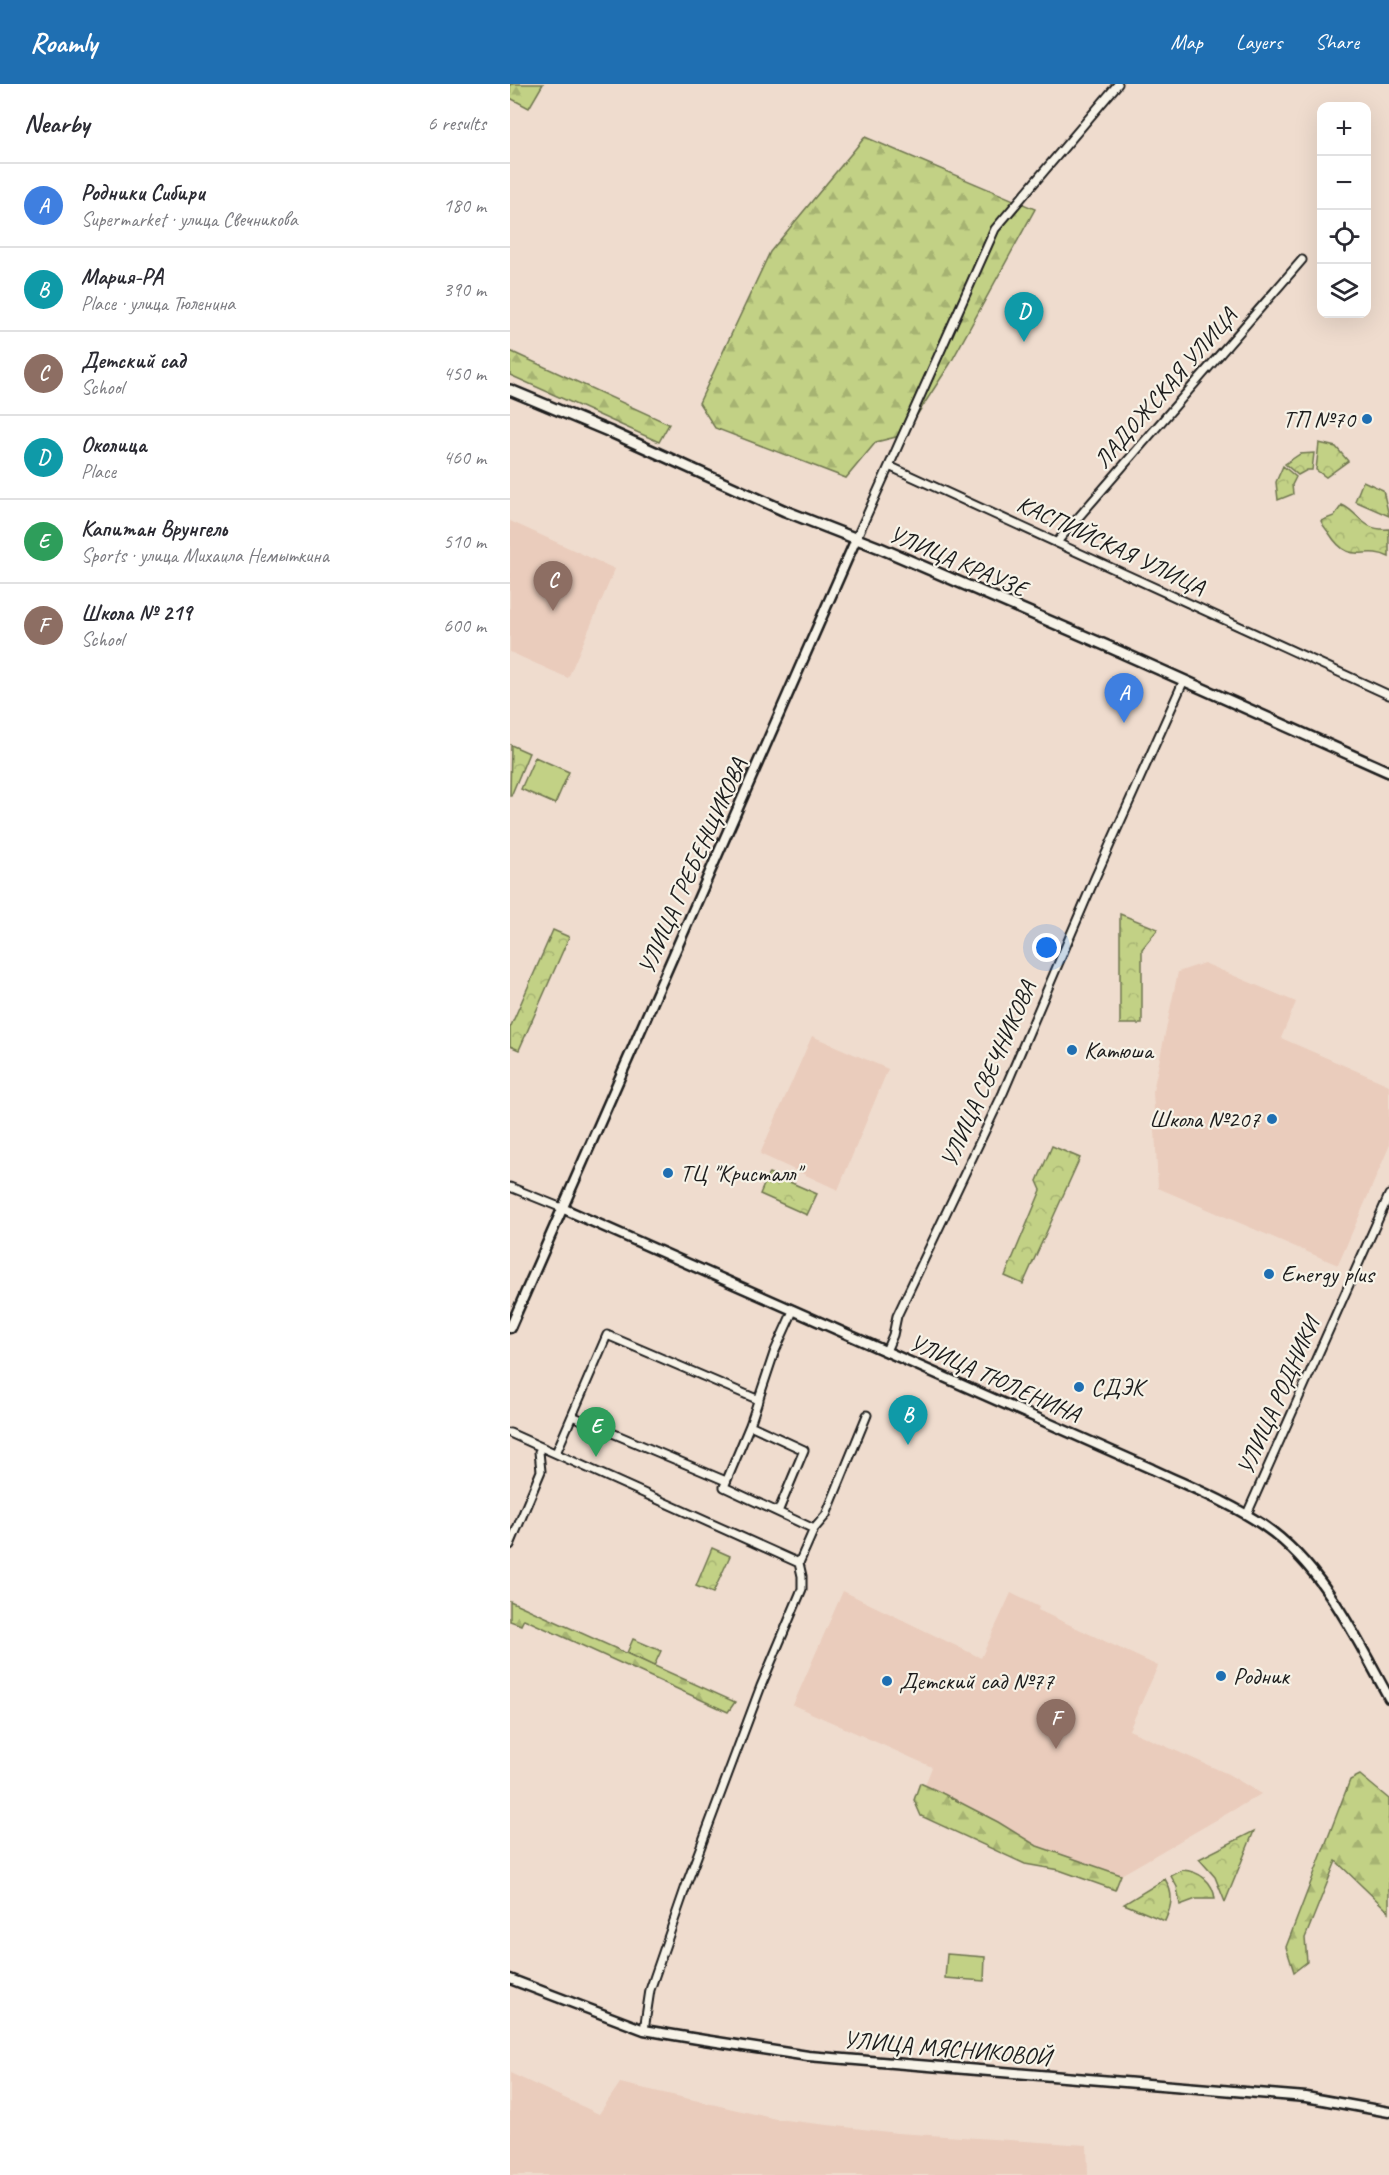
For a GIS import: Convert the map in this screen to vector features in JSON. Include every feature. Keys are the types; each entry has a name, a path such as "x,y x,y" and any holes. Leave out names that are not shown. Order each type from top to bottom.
{"main road":[{"name":"УЛИЦА КРАУЗЕ","path":"510,390 613,433 785,511 908,560 1389,772"}],"street":[{"path":"856,539 996,229 1118,84"},
{"name":"ЛАДОЖСКАЯ УЛИЦА","path":"1057,542 1302,260"},
{"name":"КАСПИЙСКАЯ УЛИЦА","path":"890,466 1389,695"},
{"name":"УЛИЦА ГРЕБЕНЩИКОВА","path":"510,1328 856,539"},
{"name":"УЛИЦА СВЕЧНИКОВА","path":"886,1351 893,1335 897,1316 1003,1093 1095,878 1184,680"},
{"name":"УЛИЦА ТЮЛЕНИНА","path":"510,1187 1152,1469 1246,1514 1266,1527 1298,1555 1338,1605 1389,1698"},
{"name":"УЛИЦА РОДНИКИ","path":"1246,1514 1389,1195"},
{"path":"793,1311 774,1353 750,1425 724,1487 814,1529"},
{"path":"556,1453 607,1335 759,1400"},
{"path":"644,2030 650,1990 687,1883 761,1686 802,1589 799,1563 814,1529 826,1515 867,1415"},
{"path":"572,1416 726,1481"},
{"path":"750,1425 804,1450 778,1512"},
{"path":"510,1433 799,1563"},
{"path":"510,1545 541,1471 539,1452"},
{"name":"УЛИЦА МЯСНИКОВОЙ","path":"510,1979 644,2030 808,2056 1306,2097 1389,2112"}],"shaded area":[{"path":"510,521 615,569 568,678 510,652"},
{"name":"Школа №207","path":"1204,963 1296,1002 1281,1038 1389,1085 1389,1147 1338,1265 1158,1188 1153,1091 1178,972"},
{"path":"812,1036 888,1069 838,1190 760,1154"},
{"path":"843,1591 981,1658 1011,1593 1039,1607 1038,1610 1158,1666 1129,1730 1228,1774 1261,1794 1121,1875 1037,1846 998,1822 925,1785 932,1767 793,1705"},
{"path":"510,2073 599,2114 620,2083 776,2119 897,2133 1087,2145 1088,2175 510,2175"}],"green space":[{"path":"510,84 543,84 529,108 510,98"},
{"path":"865,137 1035,209 950,364 904,435 876,442 846,478 715,428 699,403 770,252"},
{"path":"510,351 669,424 659,442 510,375"},
{"path":"1319,443 1336,447 1348,461 1326,477 1316,470"},
{"path":"1314,453 1312,470 1298,475 1285,464 1300,454"},
{"path":"1283,466 1296,477 1292,485 1293,494 1278,500 1276,482"},
{"path":"1363,481 1383,490 1389,516 1355,501"},
{"path":"1342,505 1372,527 1389,529 1389,557 1372,553 1351,553 1337,544 1321,521 1334,516"},
{"path":"511,745 529,753 510,796"},
{"path":"535,757 569,772 555,804 521,789"},
{"path":"1120,914 1158,929 1142,949 1142,1024 1120,1024"},
{"path":"553,930 569,937 519,1050 510,1046 510,1028"},
{"path":"1052,1146 1080,1158 1023,1284 1005,1276 1041,1190 1037,1181"},
{"path":"769,1173 817,1194 807,1215 760,1194"},
{"path":"712,1548 730,1556 713,1593 696,1586"},
{"path":"510,1601 735,1702 728,1712 524,1619 521,1625 510,1621"},
{"path":"633,1639 661,1651 654,1666 627,1653"},
{"path":"1360,1775 1389,1799 1389,1912 1336,1861 1305,1938 1307,1962 1294,1972 1286,1947 1350,1780"},
{"path":"920,1783 998,1822 1037,1846 1121,1875 1115,1890 1059,1870 1025,1864 921,1816 914,1800"},
{"path":"1254,1831 1225,1902 1215,1877 1199,1859"},
{"path":"1182,1870 1194,1872 1204,1878 1211,1887 1215,1899 1196,1899 1180,1905 1177,1887 1171,1876"},
{"path":"1165,1879 1171,1900 1165,1921 1124,1904"},
{"path":"947,1954 985,1957 984,1981 945,1978"}],"place":[{"name":"Околица","path":"1024,342"},
{"name":"ТП №70","path":"1367,419"},
{"name":"Детский сад","path":"553,611"},
{"name":"Родники Сибири","path":"1124,723"},
{"name":"Катюша","path":"1072,1050"},
{"name":"Школа №207","path":"1272,1119"},
{"name":"ТЦ \"Кристалл\"","path":"668,1173"},
{"name":"Energy plus","path":"1269,1274"},
{"name":"СДЭК","path":"1079,1387"},
{"name":"Мария-РА","path":"908,1445"},
{"name":"Капитан Врунгель","path":"596,1457"},
{"name":"Родник","path":"1221,1676"},
{"name":"Детский сад №77","path":"887,1681"},
{"name":"Школа № 219","path":"1056,1749"}]}
